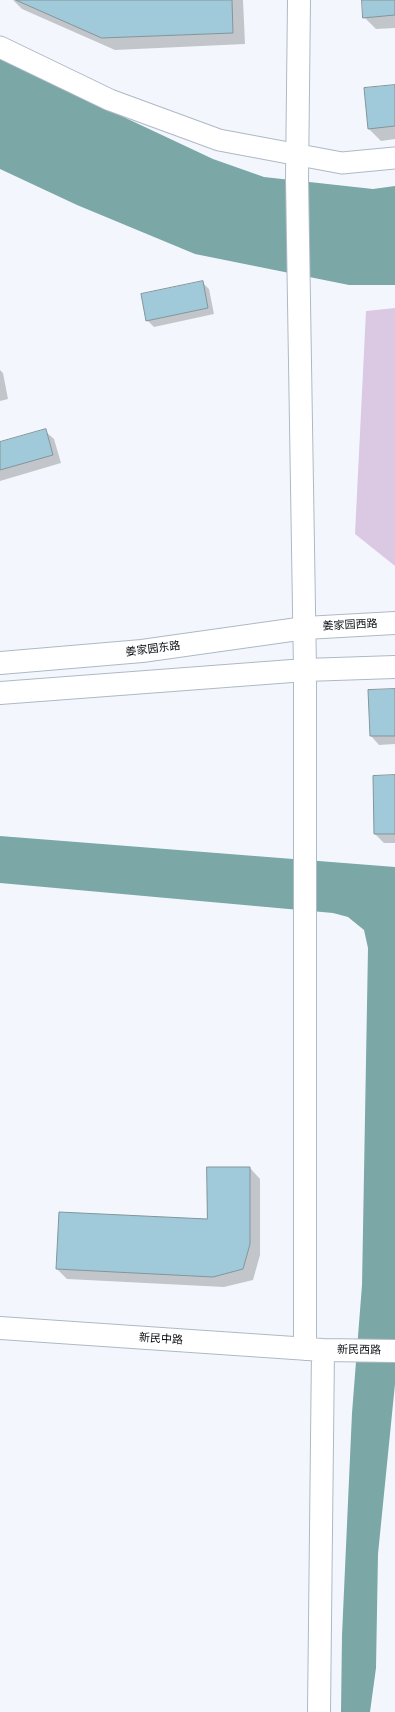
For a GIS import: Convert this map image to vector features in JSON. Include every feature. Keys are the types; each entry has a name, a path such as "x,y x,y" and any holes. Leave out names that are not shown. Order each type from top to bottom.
{"street":[{"path":"299,0 297,179 305,670 305,941 321,1350 319,1712"},
{"path":"0,47 110,100 219,140 342,163 395,158"},
{"name":"姜家园西路","path":"304,628 395,623"},
{"name":"姜家园东路","path":"0,663 142,651 304,628"},
{"path":"0,693 305,670 395,667"},
{"name":"新民中路","path":"0,1328 321,1350"},
{"name":"新民西路","path":"321,1350 395,1351"}],"shaded area":[{"path":"0,59 213,159 264,177 373,189 395,186 395,285 349,285 195,254 77,205 0,169"},
{"path":"395,308 395,566 355,534 366,311"},
{"path":"0,836 395,867 395,1384 378,1554 376,1668 370,1712 341,1712 342,1635 352,1413 362,1285 368,948 364,930 348,917 333,913 0,883"}],"building":[{"path":"16,0 232,0 233,33 102,38"},
{"path":"362,0 395,0 395,15 363,18"},
{"path":"395,85 395,126 368,129 364,88"},
{"path":"203,281 208,308 146,321 141,294"},
{"path":"46,429 53,455 0,470 0,442"},
{"path":"395,689 395,736 370,736 368,690"},
{"path":"395,775 395,834 374,834 373,776"},
{"path":"207,1167 250,1167 250,1244 243,1269 213,1277 56,1269 59,1212 207,1219"}]}
